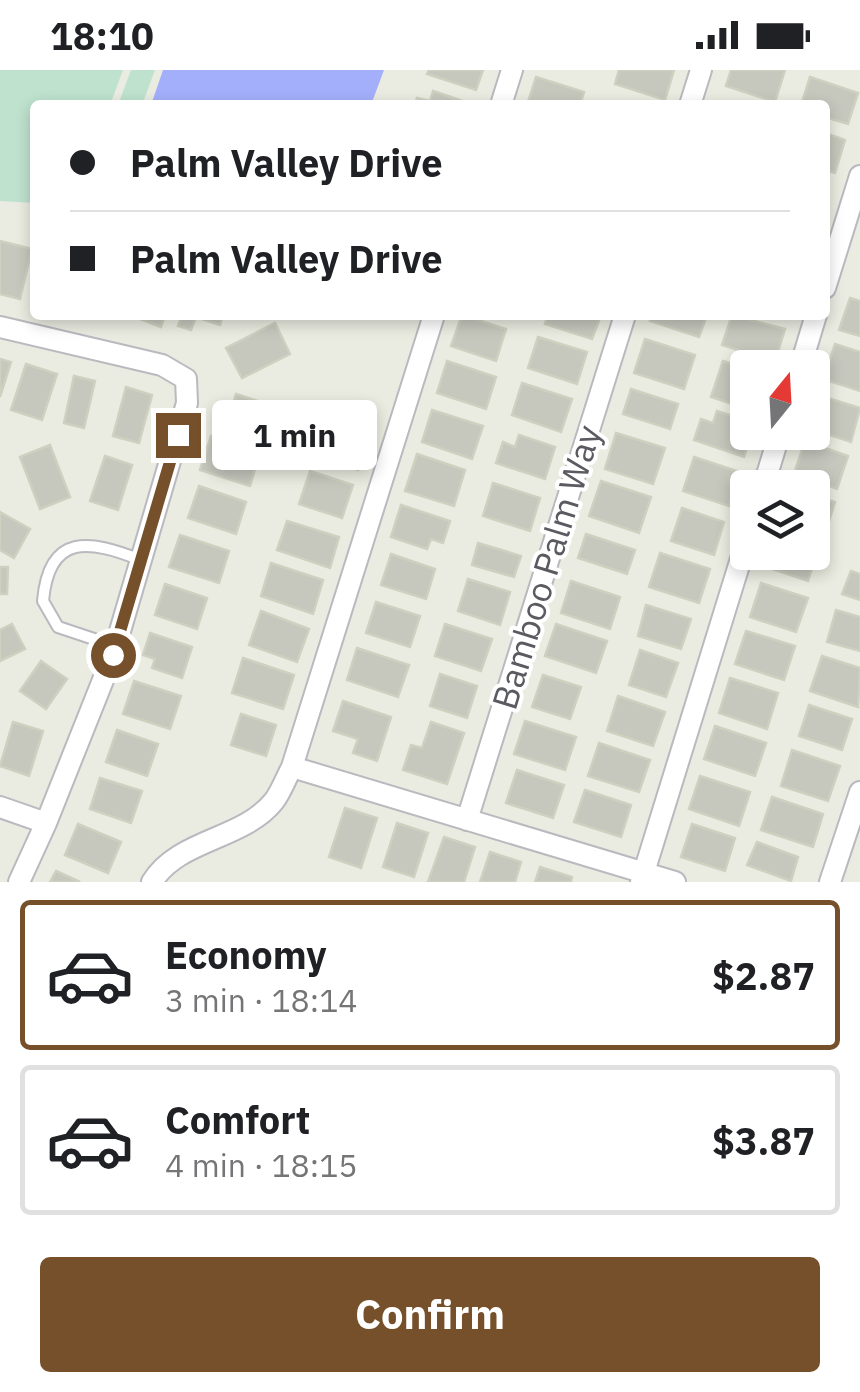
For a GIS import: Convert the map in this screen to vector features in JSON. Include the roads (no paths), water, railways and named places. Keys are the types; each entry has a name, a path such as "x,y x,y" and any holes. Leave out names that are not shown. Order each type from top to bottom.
{"street":[{"path":"503,100 512,70"},
{"path":"692,100 701,70"},
{"path":"830,272 860,176"},
{"path":"152,882 162,866 256,818 275,800 292,766 432,320"},
{"name":"Bamboo Palm Way","path":"467,820 623,320"},
{"path":"805,350 814,320"},
{"path":"0,326 162,365 186,379 187,404 115,646 19,882"},
{"path":"642,877 737,570"},
{"path":"292,766 642,877 675,882"},
{"path":"830,882 860,792"},
{"path":"0,807 46,823"}],"lane":[{"path":"115,646 58,627 43,601 47,577 58,556 81,544 141,560"}],"water":[{"path":"163,70 384,70 373,100 153,100"}]}
